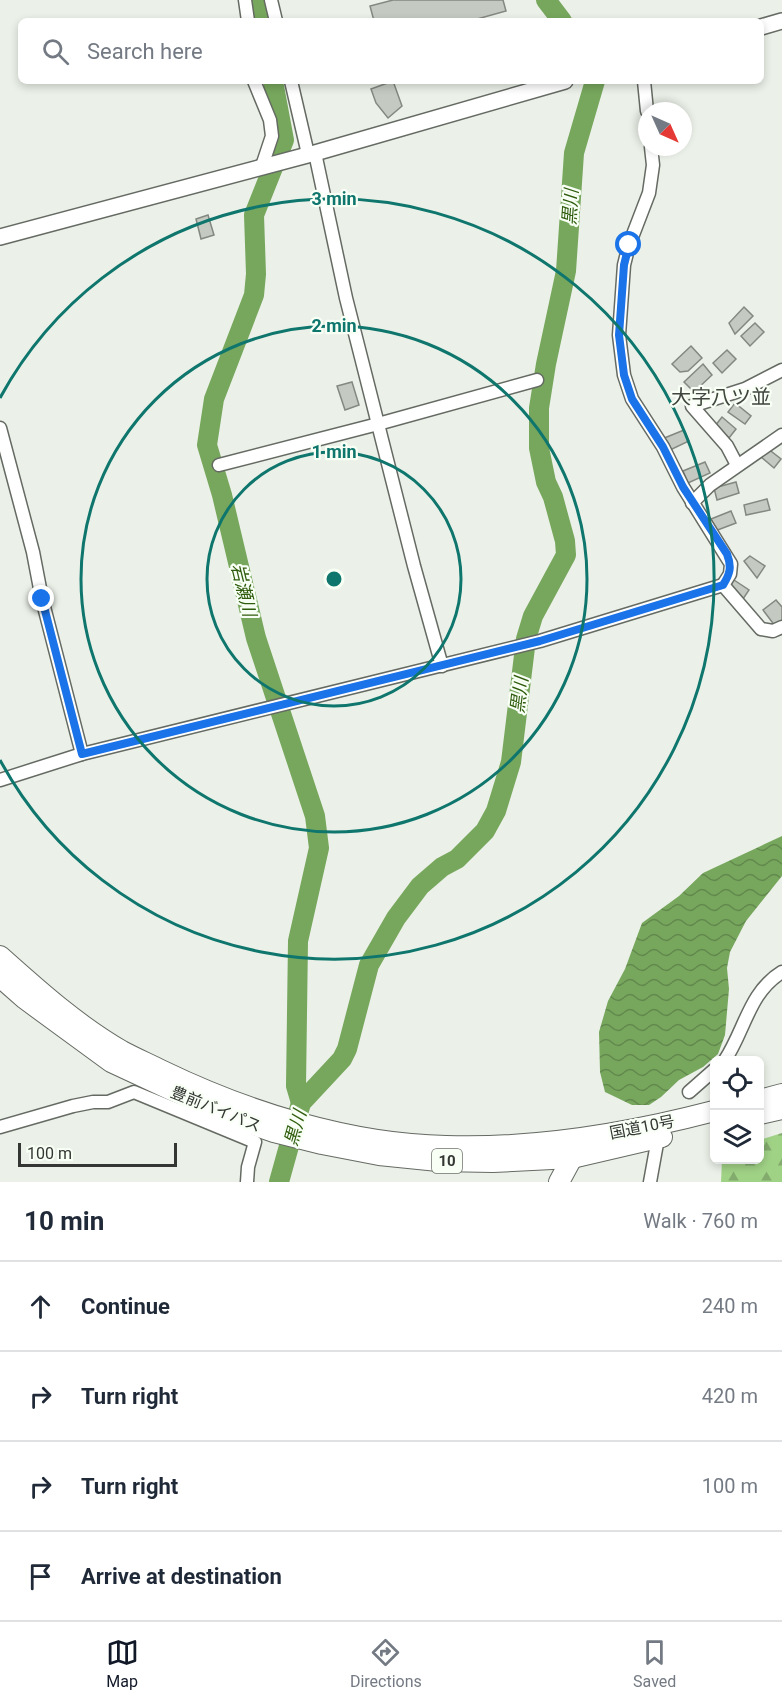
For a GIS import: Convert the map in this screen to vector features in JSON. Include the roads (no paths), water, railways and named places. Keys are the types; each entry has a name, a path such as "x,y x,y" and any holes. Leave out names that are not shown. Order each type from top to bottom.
{"main road":[{"name":"豊前バイパス","path":"0,957 116,1057"},
{"name":"豊前バイパス","path":"0,977 25,999 116,1057 225,1115 274,1132 323,1137 379,1155 438,1161 493,1162 571,1149"},
{"path":"764,1099 782,1094"},
{"path":"764,1113 782,1109"},
{"name":"国道10号","path":"571,1149 710,1112"},
{"name":"国道10号","path":"571,1149 658,1138 710,1126"},
{"path":"559,1182 571,1149"}],"street":[{"path":"245,0 248,18"},
{"path":"271,0 275,18"},
{"path":"764,26 782,21"},
{"path":"255,84 270,120 272,136 266,165"},
{"path":"292,84 312,153 346,298 414,566 442,666"},
{"path":"0,237 312,153 554,84"},
{"path":"644,84 646,102"},
{"path":"0,780 82,754 540,641 723,585 730,574 731,564 692,502 663,447 632,399 624,375 620,351 624,265 629,245 649,193 652,156"},
{"path":"737,465 727,446 692,406 745,389 782,370"},
{"path":"219,465 537,380"},
{"path":"0,428 82,754"},
{"path":"692,502 710,485 782,435"},
{"path":"723,585 762,629 773,631 782,627"},
{"path":"728,1056 753,1001 769,980 782,972"},
{"path":"689,1092 710,1074"},
{"path":"0,1127 73,1106 108,1102 134,1092 255,1142 248,1167 247,1182"},
{"path":"650,1182 658,1138"}],"water":[{"path":"782,836 782,876 746,921 730,952 727,968 729,989 725,1035 718,1054 710,1056 710,1061 703,1067 679,1080 649,1105 632,1105 605,1092 600,1072 599,1032 608,1001 625,969 642,923 679,896 703,873"}],"waterway":[{"name":"岩瀬川","path":"257,0 260,18"},
{"name":"黒川","path":"546,0 560,18"},
{"name":"岩瀬川","path":"274,84 284,140 254,215 256,274 254,295 214,399 207,445 222,495 256,638 315,816 319,848 298,941 296,1086 301,1103"},
{"name":"黒川","path":"279,1182 301,1103 342,1059 347,1049 369,965 396,918 420,886 442,867 457,859 485,831 496,811 511,762 526,639 533,616 566,555 565,541 553,497 546,482 539,448 539,408 566,271 574,153 594,84"}],"district":[{"name":"大字八ツ並","path":"721,397"}]}
